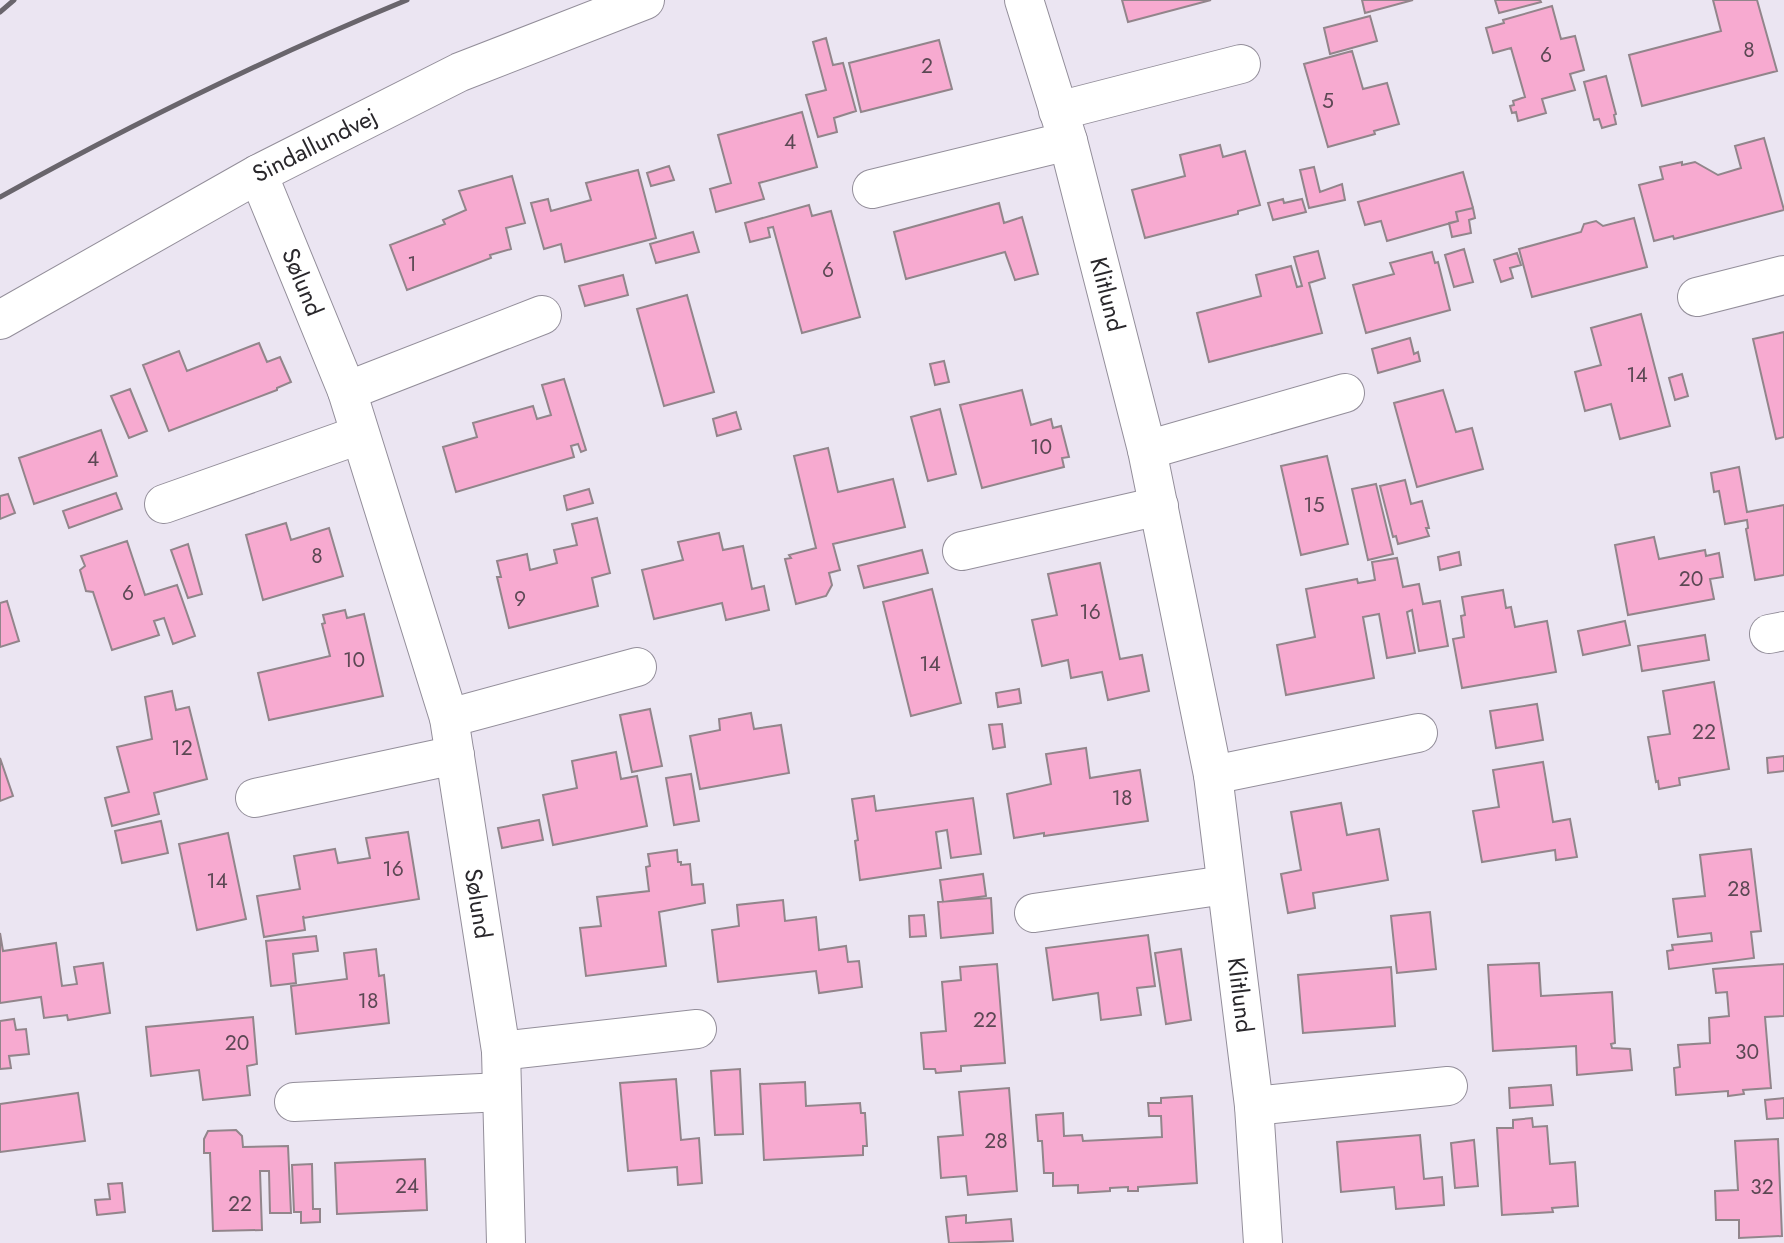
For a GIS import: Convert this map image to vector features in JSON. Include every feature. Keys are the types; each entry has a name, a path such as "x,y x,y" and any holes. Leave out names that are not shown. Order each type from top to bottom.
{"street":[{"name":"Sindallundvej","path":"0,320 258,174 460,72 645,0"},
{"name":"Klitlund","path":"1024,0 1063,126 1147,450 1213,775 1254,1106 1263,1243"},
{"path":"872,189 1241,64"},
{"name":"Sølund","path":"258,174 347,391 449,718 501,1051 506,1243"},
{"path":"1697,297 1784,275"},
{"path":"347,391 542,315"},
{"path":"1147,450 1345,393"},
{"path":"164,505 359,435"},
{"path":"962,551 1159,506"},
{"path":"449,718 638,667"},
{"path":"1213,775 1418,733"},
{"path":"255,798 454,755"},
{"path":"1034,913 1225,886"},
{"path":"501,1051 696,1029"},
{"path":"1254,1106 1448,1086"},
{"path":"294,1102 502,1092"}],"building":[{"path":"1122,0 1211,0 1128,22"},
{"path":"1362,0 1413,0 1365,13"},
{"path":"1495,0 1540,0 1541,2 1499,13"},
{"path":"1713,0 1757,0 1777,71 1642,106 1629,55 1721,31"},
{"path":"1552,6 1561,39 1575,36 1584,70 1570,74 1575,90 1542,99 1546,113 1518,121 1516,112 1512,113 1510,106 1514,105 1513,101 1525,97 1511,48 1493,53 1486,28 1504,23 1503,20"},
{"path":"1370,16 1377,41 1330,54 1324,28"},
{"path":"826,38 833,65 843,63 856,111 834,118 837,132 818,137 806,95 826,90 813,42"},
{"path":"939,40 952,89 861,112 849,63"},
{"path":"1352,51 1363,89 1387,83 1399,124 1374,131 1375,134 1328,147 1304,64"},
{"path":"1606,76 1616,124 1602,128 1599,119 1594,120 1584,82"},
{"path":"802,112 817,167 759,183 764,199 716,212 710,189 731,183 718,135"},
{"path":"1764,138 1784,210 1674,239 1673,236 1654,241 1639,185 1663,179 1660,167 1682,162 1682,165 1695,162 1718,175 1741,168 1735,146"},
{"path":"1220,145 1223,157 1245,151 1260,205 1238,211 1238,214 1145,238 1132,190 1185,176 1180,155"},
{"path":"669,166 674,180 651,186 647,173"},
{"path":"1314,167 1320,192 1342,184 1345,200 1309,208 1300,170"},
{"path":"638,170 656,238 565,262 561,244 544,249 531,203 548,199 551,211 591,200 586,183"},
{"path":"1463,172 1473,208 1456,212 1458,221 1387,241 1381,221 1365,225 1358,202"},
{"path":"512,176 525,223 506,228 511,249 490,255 491,258 407,290 390,245 445,224 443,220 466,210 459,191"},
{"path":"1283,199 1284,203 1302,199 1306,212 1273,220 1268,203"},
{"path":"999,203 1004,223 1022,217 1038,274 1015,280 1005,252 906,279 894,232"},
{"path":"809,205 812,216 831,211 860,317 802,333 773,227 768,228 770,237 750,242 745,223"},
{"path":"1473,208 1475,218 1469,220 1471,233 1452,237 1449,223 1458,221 1456,212"},
{"path":"1634,218 1647,267 1532,297 1519,249 1581,232 1584,224 1596,221 1603,226"},
{"path":"693,232 699,252 656,263 650,244"},
{"path":"1464,249 1473,282 1454,287 1445,255"},
{"path":"1318,251 1325,278 1309,283 1322,333 1209,362 1197,313 1261,296 1256,275 1291,266 1297,287 1302,286 1294,257"},
{"path":"1432,252 1435,263 1438,262 1450,310 1366,333 1353,285 1394,274 1390,263"},
{"path":"1517,253 1521,265 1510,268 1513,278 1501,282 1494,260"},
{"path":"623,275 628,295 585,306 579,286"},
{"path":"687,295 714,392 664,406 637,309"},
{"path":"1641,314 1670,426 1620,439 1611,404 1585,411 1575,372 1601,365 1591,328"},
{"path":"1784,332 1784,437 1776,439 1753,339"},
{"path":"1410,338 1414,354 1418,352 1420,361 1378,373 1372,349"},
{"path":"259,343 267,362 280,357 291,382 277,390 169,431 143,365 179,351 187,371"},
{"path":"944,361 949,382 935,385 930,364"},
{"path":"1682,374 1688,396 1675,400 1669,378"},
{"path":"564,379 586,450 581,452 578,444 571,446 574,457 456,492 443,447 477,437 473,423 533,406 537,419 551,415 542,385"},
{"path":"130,389 147,431 129,438 111,396"},
{"path":"1022,390 1031,425 1051,419 1053,428 1061,426 1069,457 1062,458 1064,467 982,488 960,405"},
{"path":"1443,390 1456,432 1472,428 1483,469 1417,487 1394,403"},
{"path":"940,409 956,474 928,481 911,417"},
{"path":"736,412 741,429 717,436 713,419"},
{"path":"101,430 117,476 34,504 19,458"},
{"path":"828,448 838,492 893,479 905,527 833,544 840,570 829,573 832,585 826,596 796,604 785,559 791,558 789,555 816,548 794,456"},
{"path":"1327,456 1348,544 1301,555 1281,466"},
{"path":"1739,467 1747,512 1784,505 1784,575 1755,580 1746,529 1747,520 1725,524 1719,491 1714,492 1711,473"},
{"path":"1405,480 1411,504 1422,501 1429,536 1398,544 1396,536 1393,537 1380,486"},
{"path":"1376,484 1393,554 1368,560 1352,489"},
{"path":"589,489 593,503 567,510 564,496"},
{"path":"116,493 122,509 69,528 63,511"},
{"path":"8,494 15,513 0,519 0,496"},
{"path":"597,518 610,573 592,578 598,606 509,628 497,577 501,577 497,561 527,554 530,570 557,563 554,550 577,545 572,524"},
{"path":"286,523 291,540 329,528 343,576 263,600 246,535"},
{"path":"719,533 723,550 743,546 752,589 764,586 769,610 726,620 722,603 654,619 642,570 683,560 678,542"},
{"path":"1654,537 1659,559 1705,550 1706,556 1719,553 1723,577 1710,579 1714,599 1628,615 1615,545"},
{"path":"127,541 145,595 177,585 195,636 173,644 164,618 154,621 159,635 112,650 93,592 86,591 80,570 85,566 81,556"},
{"path":"188,544 202,594 188,598 171,550"},
{"path":"922,550 928,573 864,588 858,566"},
{"path":"1459,552 1461,565 1440,570 1438,557"},
{"path":"1397,558 1403,587 1419,584 1423,604 1440,601 1448,646 1419,651 1412,610 1407,612 1415,653 1387,658 1379,614 1363,617 1374,678 1286,695 1277,645 1315,637 1306,589 1357,579 1358,583 1375,580 1372,562"},
{"path":"1100,563 1120,659 1142,655 1149,691 1108,700 1102,672 1071,678 1068,660 1042,666 1032,620 1057,615 1048,574"},
{"path":"932,589 961,703 911,716 883,602"},
{"path":"1503,590 1506,608 1511,607 1515,627 1547,621 1556,672 1462,688 1453,639 1464,637 1462,597"},
{"path":"7,601 19,641 0,647 0,603"},
{"path":"345,610 347,618 364,614 383,696 269,720 258,673 330,656 322,624 325,623 323,615"},
{"path":"1625,621 1630,645 1583,655 1578,631"},
{"path":"1705,635 1709,660 1642,671 1638,646"},
{"path":"1714,682 1729,769 1679,778 1680,785 1659,789 1648,737 1670,734 1663,691"},
{"path":"1019,689 1021,703 998,707 996,693"},
{"path":"172,691 176,710 189,707 207,779 154,793 159,814 112,826 105,798 129,792 117,747 152,739 145,697"},
{"path":"1537,704 1543,740 1496,748 1490,711"},
{"path":"650,709 662,766 632,772 620,715"},
{"path":"751,713 754,729 781,725 789,773 700,789 690,736 720,730 719,719"},
{"path":"1002,724 1005,747 993,749 989,725"},
{"path":"1086,748 1090,778 1140,770 1148,821 1014,838 1007,794 1051,784 1046,754"},
{"path":"616,752 621,779 637,776 647,826 553,845 543,795 577,788 572,761"},
{"path":"1784,756 1784,771 1768,773 1767,758"},
{"path":"0,758 13,796 0,801"},
{"path":"1543,762 1553,822 1570,819 1577,857 1556,860 1555,850 1482,862 1473,811 1499,807 1493,770"},
{"path":"691,774 699,821 674,825 666,778"},
{"path":"874,796 876,811 973,798 981,854 951,858 947,830 936,832 941,868 860,880 852,799"},
{"path":"1341,803 1347,835 1379,829 1388,880 1313,893 1315,908 1288,913 1281,874 1301,870 1291,812"},
{"path":"539,820 543,840 502,848 498,828"},
{"path":"161,821 168,853 122,863 115,831"},
{"path":"408,832 419,899 304,918 303,916 305,930 264,937 257,896 300,889 294,856 335,849 338,863 370,858 366,838"},
{"path":"228,833 246,919 197,930 179,844"},
{"path":"1751,849 1761,931 1751,932 1754,958 1669,969 1667,951 1673,950 1672,945 1712,941 1711,933 1678,937 1673,899 1705,896 1700,855"},
{"path":"677,850 678,862 681,862 681,865 690,864 692,885 703,884 705,903 659,912 666,966 586,976 580,928 601,926 597,897 649,891 646,867 650,866 648,854"},
{"path":"983,874 986,896 943,902 940,880"},
{"path":"991,898 993,933 941,938 938,902"},
{"path":"783,900 785,921 816,917 819,950 846,946 848,962 859,961 862,987 819,993 816,971 718,982 712,930 739,926 737,905"},
{"path":"1430,912 1436,969 1397,973 1391,916"},
{"path":"924,915 926,936 910,937 909,916"},
{"path":"0,933 3,951 56,943 62,986 77,984 74,967 103,963 110,1013 68,1020 67,1015 44,1018 41,997 0,1003"},
{"path":"1148,935 1155,986 1137,988 1141,1015 1101,1020 1098,993 1053,1000 1046,948"},
{"path":"316,936 318,951 293,954 296,983 271,986 266,941"},
{"path":"376,949 379,976 384,975 389,1023 296,1034 291,986 347,979 344,953"},
{"path":"1181,949 1191,1020 1166,1024 1155,953"},
{"path":"1539,963 1541,996 1612,992 1615,1043 1611,1044 1612,1048 1630,1049 1632,1070 1577,1075 1576,1046 1493,1051 1488,965"},
{"path":"997,964 1005,1063 961,1066 961,1071 936,1073 935,1069 924,1069 921,1033 946,1031 942,982 961,980 960,967"},
{"path":"1784,964 1784,1016 1765,1017 1771,1088 1743,1090 1744,1094 1728,1096 1728,1091 1676,1095 1674,1068 1680,1067 1678,1045 1710,1043 1709,1018 1729,1016 1727,992 1716,993 1713,969"},
{"path":"1391,967 1395,1026 1303,1033 1298,975"},
{"path":"253,1017 257,1064 247,1066 250,1095 203,1100 199,1070 151,1076 146,1027"},
{"path":"14,1019 16,1030 26,1029 29,1054 9,1056 11,1068 0,1069 0,1021"},
{"path":"740,1069 743,1134 715,1135 711,1071"},
{"path":"676,1079 681,1140 699,1138 702,1183 678,1185 677,1167 628,1171 620,1083"},
{"path":"805,1082 806,1106 860,1103 861,1113 865,1113 867,1146 863,1146 863,1155 764,1160 760,1084"},
{"path":"1551,1085 1553,1105 1510,1108 1509,1088"},
{"path":"1009,1088 1017,1191 968,1195 966,1176 941,1178 938,1137 963,1135 959,1092"},
{"path":"78,1093 85,1141 0,1152 0,1104"},
{"path":"1192,1096 1197,1183 1138,1187 1138,1191 1128,1191 1128,1187 1078,1193 1078,1185 1053,1186 1053,1173 1044,1173 1042,1141 1038,1141 1036,1115 1063,1113 1064,1136 1082,1135 1083,1141 1162,1137 1161,1116 1149,1116 1148,1103 1161,1103 1161,1098"},
{"path":"1784,1098 1784,1118 1767,1119 1765,1100"},
{"path":"1532,1118 1533,1127 1547,1126 1550,1164 1575,1162 1578,1206 1552,1208 1553,1212 1502,1215 1497,1128 1513,1128 1513,1120"},
{"path":"236,1130 242,1136 243,1147 288,1146 291,1213 270,1213 269,1171 260,1171 262,1230 213,1231 210,1153 204,1153 204,1139 208,1131"},
{"path":"1420,1135 1424,1179 1442,1177 1444,1205 1396,1209 1394,1187 1341,1192 1337,1142"},
{"path":"1778,1139 1782,1236 1739,1238 1739,1220 1716,1220 1715,1191 1738,1190 1735,1141"},
{"path":"1474,1140 1478,1186 1455,1188 1451,1143"},
{"path":"425,1159 427,1210 337,1214 335,1163"},
{"path":"312,1164 313,1209 320,1209 320,1222 301,1223 301,1212 294,1212 292,1165"},
{"path":"122,1183 125,1212 97,1215 95,1200 110,1199 108,1184"},
{"path":"966,1215 966,1223 1011,1219 1013,1241 949,1243 946,1217"}],"railway":[{"path":"0,12 14,0"},
{"path":"0,197 201,92 407,0"}]}
